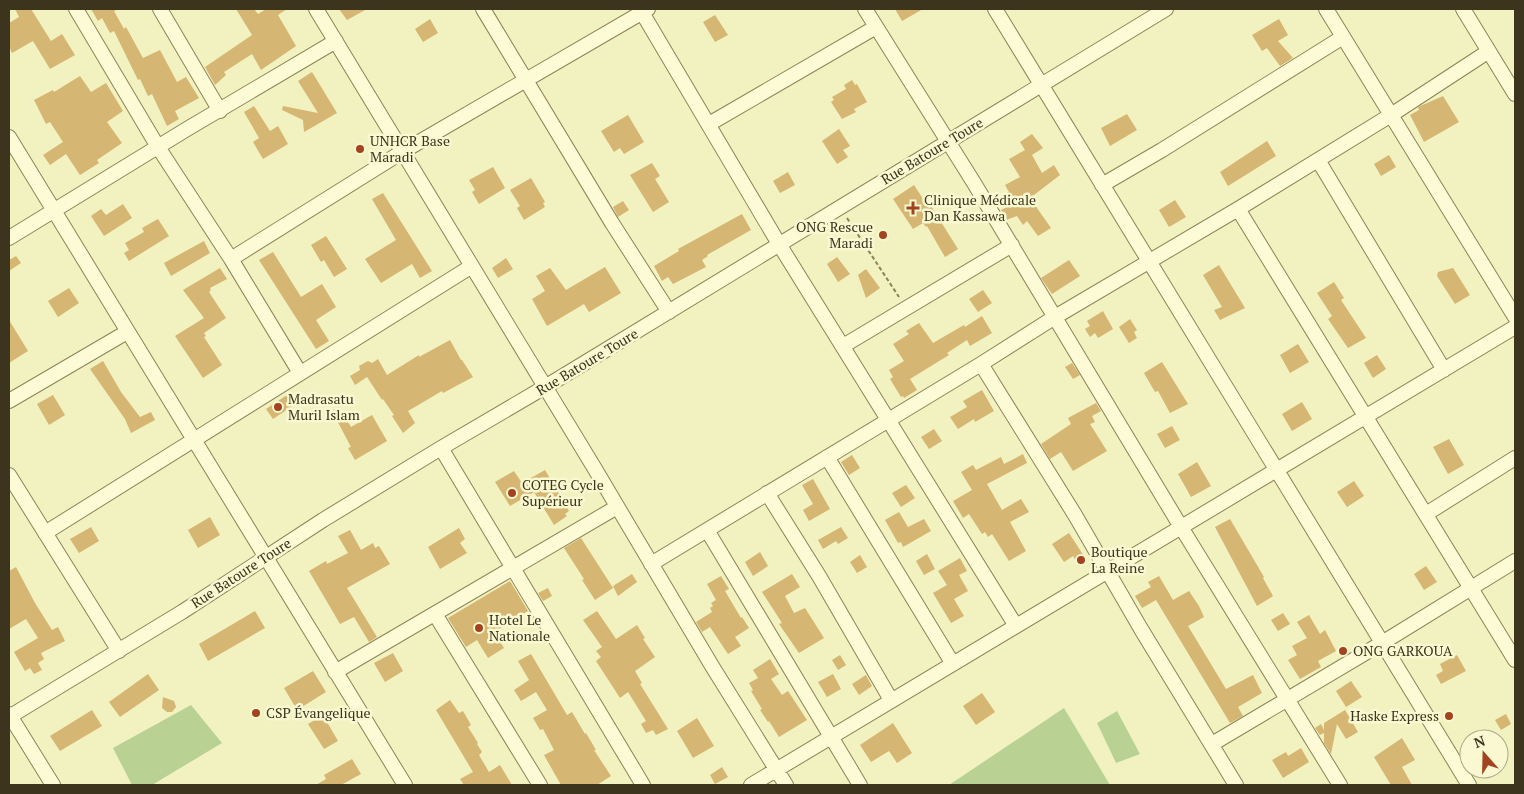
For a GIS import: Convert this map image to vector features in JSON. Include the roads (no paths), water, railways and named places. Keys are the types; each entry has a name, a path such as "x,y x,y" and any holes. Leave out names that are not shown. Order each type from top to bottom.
{"street":[{"path":"76,9 158,147 231,259 300,373"},
{"path":"160,9 220,111"},
{"path":"316,9 712,666 786,785"},
{"path":"483,9 612,223 669,312"},
{"path":"865,9 1012,245 1181,527 1340,785"},
{"path":"995,9 1469,785"},
{"name":"Rue Batoure Toure","path":"9,716 119,651 441,448 669,312 1166,9"},
{"path":"1326,9 1515,317"},
{"path":"1463,9 1515,94"},
{"path":"231,259 402,152 644,10 779,244 1016,626"},
{"path":"709,124 876,27"},
{"path":"1102,185 1162,150 1343,37"},
{"path":"9,238 336,41"},
{"path":"651,564 982,364 1055,317 1238,209 1391,115 1489,51"},
{"path":"9,137 53,212 405,785"},
{"path":"1318,160 1444,370"},
{"path":"1238,209 1515,660"},
{"path":"843,346 1012,245"},
{"path":"45,533 472,266"},
{"path":"751,785 1515,327"},
{"path":"9,401 127,332"},
{"path":"982,364 1236,785"},
{"path":"441,448 644,785"},
{"path":"827,457 953,664"},
{"path":"1426,514 1515,458"},
{"path":"9,475 119,651"},
{"path":"767,493 819,576 891,700"},
{"path":"335,672 617,507"},
{"path":"707,530 860,785"},
{"path":"1212,744 1515,561"},
{"path":"435,614 540,785"},
{"path":"9,716 53,785"}],"place":[{"name":"UNHCR Base Maradi","path":"360,149"},
{"name":"Clinique Médicale Dan Kassawa","path":"913,208"},
{"name":"ONG Rescue Maradi","path":"883,235"},
{"name":"Madrasatu Muril Islam","path":"278,407"},
{"name":"COTEG Cycle Supérieur","path":"512,493"},
{"name":"Boutique La Reine","path":"1081,560"},
{"name":"Hotel Le Nationale","path":"479,628"},
{"name":"ONG GARKOUA","path":"1343,651"},
{"name":"CSP Évangelique","path":"256,713"},
{"name":"Haske Express","path":"1449,716"}]}
